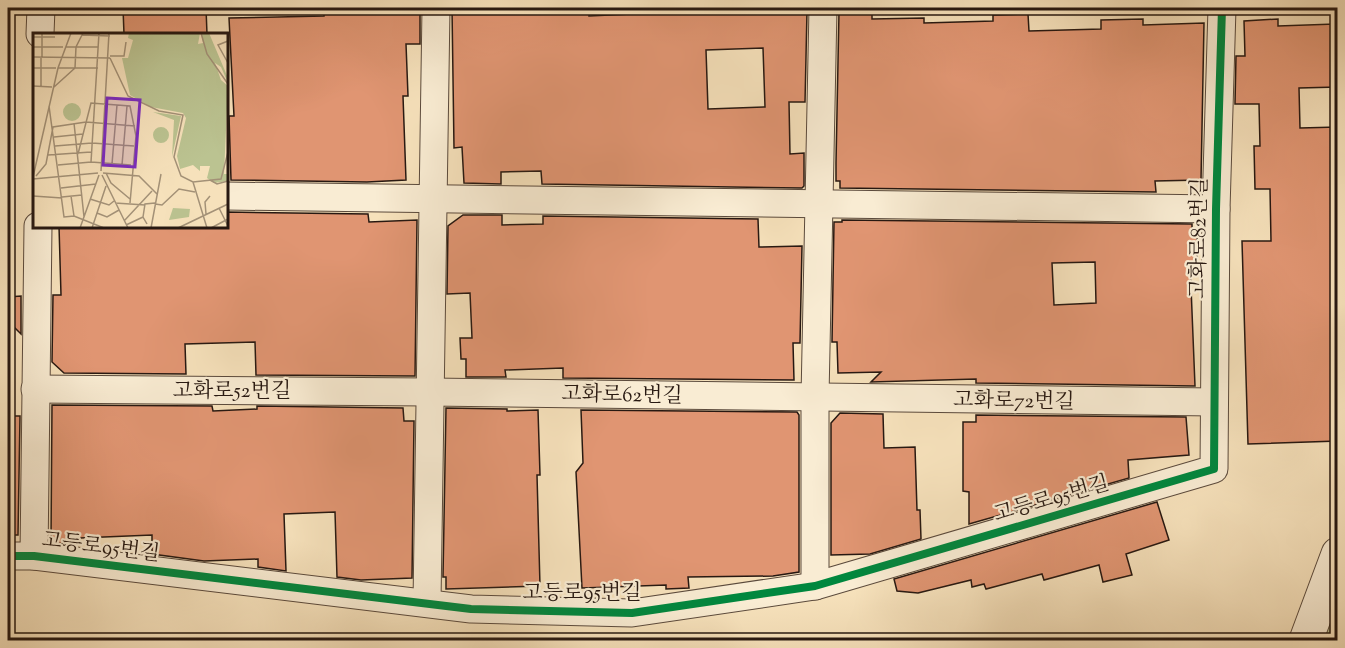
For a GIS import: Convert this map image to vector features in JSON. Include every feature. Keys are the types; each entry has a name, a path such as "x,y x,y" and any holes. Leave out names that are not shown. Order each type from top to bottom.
{"street":[{"path":"40,8 40,33"},
{"path":"427,602 436,8"},
{"path":"815,586 815,397 823,8"},
{"name":"고화로82번길","path":"1214,469 1216,209 1222,8"},
{"path":"228,196 1216,209"},
{"path":"21,556 35,389 38,228"},
{"name":"고화로52번길","path":"35,389 430,392"},
{"name":"고화로62번길","path":"430,392 815,397"},
{"name":"고화로72번길","path":"815,397 1214,402"},
{"name":"고등로95번길","path":"21,556 427,602 471,609 632,613 815,586 1214,469"},
{"path":"1306,640 1338,554"}],"green space":[{"path":"1337,582 1337,640 1309,640"}],"building":[{"path":"123,8 206,8 207,33 124,33"},
{"path":"324,8 420,8 420,44 406,44 408,96 403,96 406,180 367,182 231,180 229,116 234,116 229,18 324,16"},
{"path":"452,8 483,8 483,13 589,11 589,16 741,8 767,8 768,12 807,11 805,102 789,102 790,154 804,153 804,186 802,188 542,184 541,171 501,172 501,184 464,183 462,147 454,148","holes":["763,48 765,107 708,109 706,50"]},
{"path":"872,11 872,19 924,18 924,23 993,21 993,15 1028,14 1029,31 1101,29 1101,20 1143,19 1143,25 1204,23 1201,180 1155,181 1156,192 840,188 840,181 836,181 839,12"},
{"path":"1278,19 1278,26 1335,24 1338,87 1299,88 1300,128 1338,127 1338,441 1248,444 1242,241 1271,241 1270,189 1255,189 1254,146 1260,146 1259,104 1235,104 1236,56 1245,56 1244,21"},
{"path":"228,212 368,214 369,222 417,220 415,376 256,375 255,342 185,344 186,374 64,373 52,362 53,295 61,295 59,228 228,228"},
{"path":"463,215 502,215 502,225 543,224 543,216 758,219 759,247 802,246 800,343 793,343 794,380 563,378 563,368 505,370 506,377 466,377 466,359 461,359 460,338 472,338 470,293 447,294 448,226"},
{"path":"842,220 1192,224 1192,234 1197,234 1197,262 1190,262 1195,386 976,383 976,379 871,382 881,372 838,373 837,342 832,342 834,222 842,222","holes":["1095,262 1096,303 1054,305 1052,263"]},
{"path":"21,296 21,334 8,321 8,297"},
{"path":"52,405 212,406 213,411 257,409 257,406 403,408 404,421 414,421 412,578 361,580 337,577 335,512 284,514 286,571 258,567 258,559 204,561 152,554 152,535 80,538 80,543 71,545 51,542"},
{"path":"446,408 538,410 540,586 446,589 446,577 443,577"},
{"path":"581,410 797,412 799,415 799,572 773,576 688,577 689,588 666,589 666,585 582,588 576,472 583,463"},
{"path":"840,413 883,414 884,448 915,447 917,510 920,510 921,539 870,554 831,555 831,423"},
{"path":"976,415 1186,417 1189,455 1128,460 1129,478 969,524 969,492 963,491 963,422 976,422"},
{"path":"8,416 20,416 18,535 8,535"},
{"path":"1157,502 1169,540 1126,554 1132,575 1103,582 1099,565 1044,580 1042,574 986,589 984,584 972,587 971,580 918,593 897,591 894,579"}],"cycle path":[{"path":"8,556 34,556 471,609 632,613 815,586 1214,469 1216,209 1222,8"}]}
